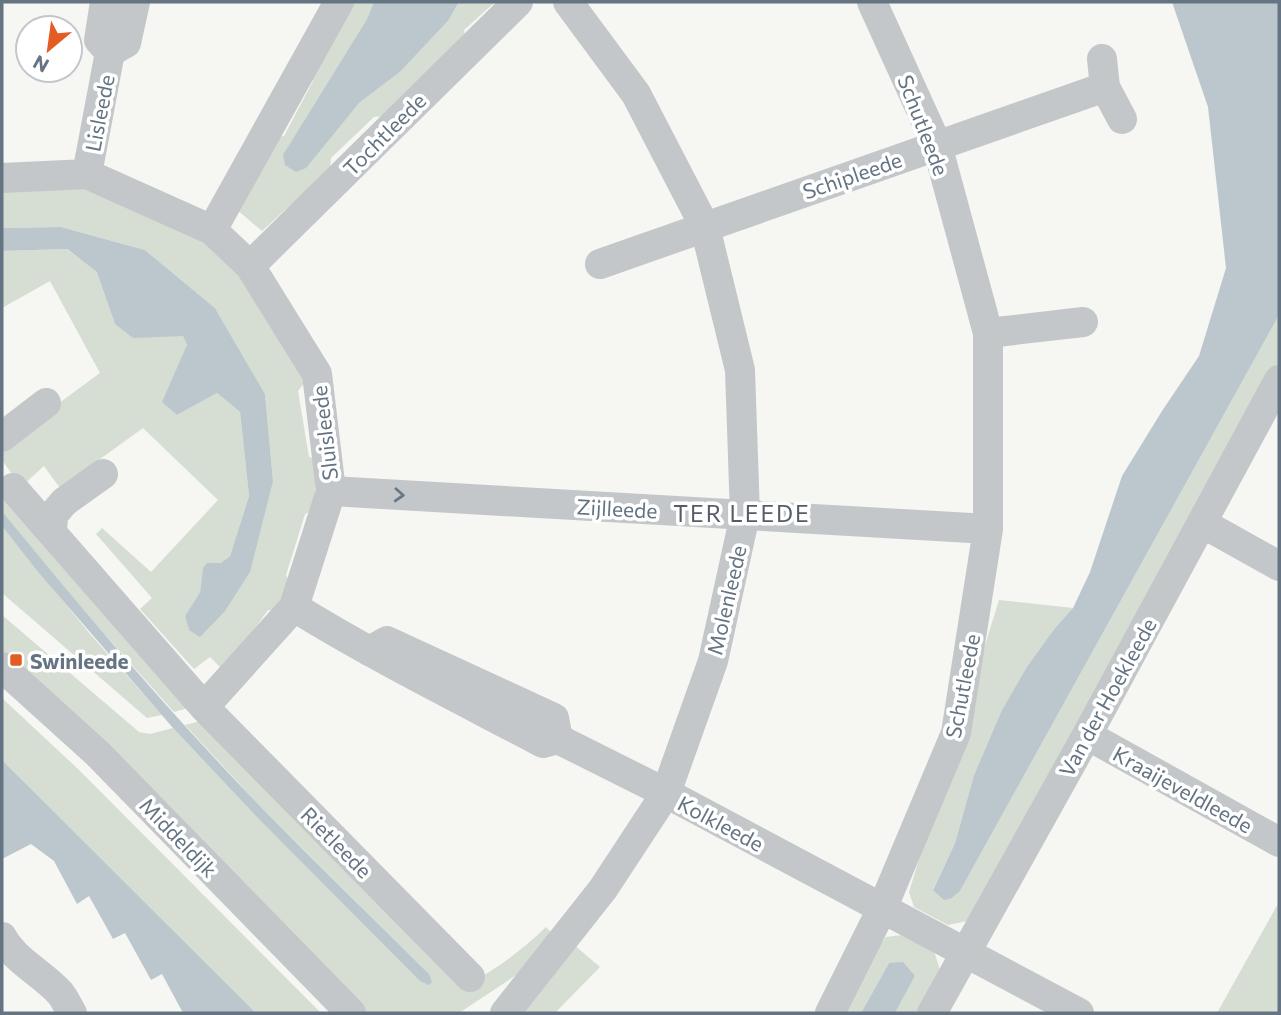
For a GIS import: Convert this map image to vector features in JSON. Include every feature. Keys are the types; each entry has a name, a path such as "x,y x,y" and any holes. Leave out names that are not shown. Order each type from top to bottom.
{"street":[{"name":"Lisleede","path":"105,2 99,40 110,52"},
{"name":"Lisleede","path":"87,174 110,52 126,43 135,2"},
{"path":"212,230 339,2"},
{"name":"Tochtleede","path":"250,266 518,2"},
{"name":"Molenleede","path":"505,1013 603,889 666,793 713,661 745,515 740,370 705,227 636,94 568,2"},
{"name":"Schutleede","path":"830,1013 881,909 956,733 988,529 988,333 937,145 872,2"},
{"name":"Schipleede","path":"600,264 937,145 1104,73 1122,119"},
{"name":"Sluisleede","path":"2,178 87,174 212,230 250,266 317,374 331,491 294,607 204,707"},
{"path":"988,333 1083,322"},
{"name":"Van der Hoekleede","path":"932,1013 1087,735 1279,380"},
{"path":"6,434 46,403"},
{"path":"52,533 53,515 64,502 103,474"},
{"path":"13,488 204,707"},
{"name":"Zijlleede","path":"331,491 988,529"},
{"path":"1202,523 1279,566"},
{"name":"Kolkleede","path":"294,607 369,651 387,641 554,718 558,739 666,793 1079,1013"},
{"name":"Middeldijk","path":"2,667 97,753 351,1013"},
{"name":"Rietleede","path":"204,707 470,977"},
{"name":"Kraaijeveldleede","path":"1087,735 1279,842"},
{"path":"2,937 31,969 60,993 72,1013"}],"shaded area":[{"path":"348,2 374,2 366,21 336,129 359,103 400,72 448,21 459,2 495,2 464,30 465,39 385,116 374,117 331,158 330,169 262,231 235,208 275,137 284,136 313,81 310,70"},
{"path":"374,2 459,2 448,21 400,72 359,103 306,168 296,172 285,165 283,155 366,21"},
{"path":"1172,2 1279,2 1279,315 960,891 952,898 944,900 933,890 955,843 974,775 1001,712 1027,667 1073,608 1090,572 1122,476 1199,356 1226,268 1208,107"},
{"path":"69,182 177,219 238,268 305,382 298,391 309,457 317,459 314,510 305,514 286,575 292,586 276,611 268,610 224,671 210,657 194,669 140,609 152,598 96,534 102,528 151,572 218,500 143,428 60,488 44,466 21,487 2,460 2,445 100,373 50,281 2,308 2,251 66,249 98,272 115,324 183,335 187,345 177,415 217,393 240,412 249,496 230,556 221,563 203,568 200,592 185,616 189,630 273,481 265,394 215,308 145,250 61,227 2,228 2,187"},
{"path":"61,227 145,250 215,308 265,394 273,481 250,572 225,611 200,637 189,630 185,616 200,592 203,568 207,563 221,563 230,556 249,496 240,412 217,393 177,415 162,402 187,345 183,336 133,338 115,324 97,272 67,249 2,251 2,228"},
{"path":"1279,315 1279,367 967,921 948,925 914,907 909,892 999,600 1073,608 1055,628 1001,712 974,775 955,843 933,889 952,898 960,891"},
{"path":"2,482 188,708 174,712 74,600 2,511"},
{"path":"2,511 160,698 260,806 429,974 432,982 429,985 420,981 253,813 173,728 39,573 2,526"},
{"path":"2,526 90,634 162,715 147,718 2,593"},
{"path":"2,615 139,732 150,734 173,728 253,813 429,974 259,805 185,725 205,720 465,986 508,960 546,927 551,932 521,972 459,1013 366,1013 111,755 2,651"},
{"path":"2,698 78,769 321,1013 256,1013 2,760"},
{"path":"2,760 256,1013 183,1013 162,974 151,980 125,933 113,939 89,896 77,904 54,861 31,844 2,859"},
{"path":"1279,902 1279,1013 1217,1013"},
{"path":"902,935 934,951 940,970 924,1013 895,1013 915,976 889,963 861,1013 838,1013 877,939 882,942 886,937"},
{"path":"573,944 600,967 555,1013 522,1013"},
{"path":"903,962 915,976 895,1013 861,1013 889,963"}],"place":[{"name":"Swinleede","path":"16,660"}],"district":[{"name":"TER LEEDE","path":"742,513"}]}
